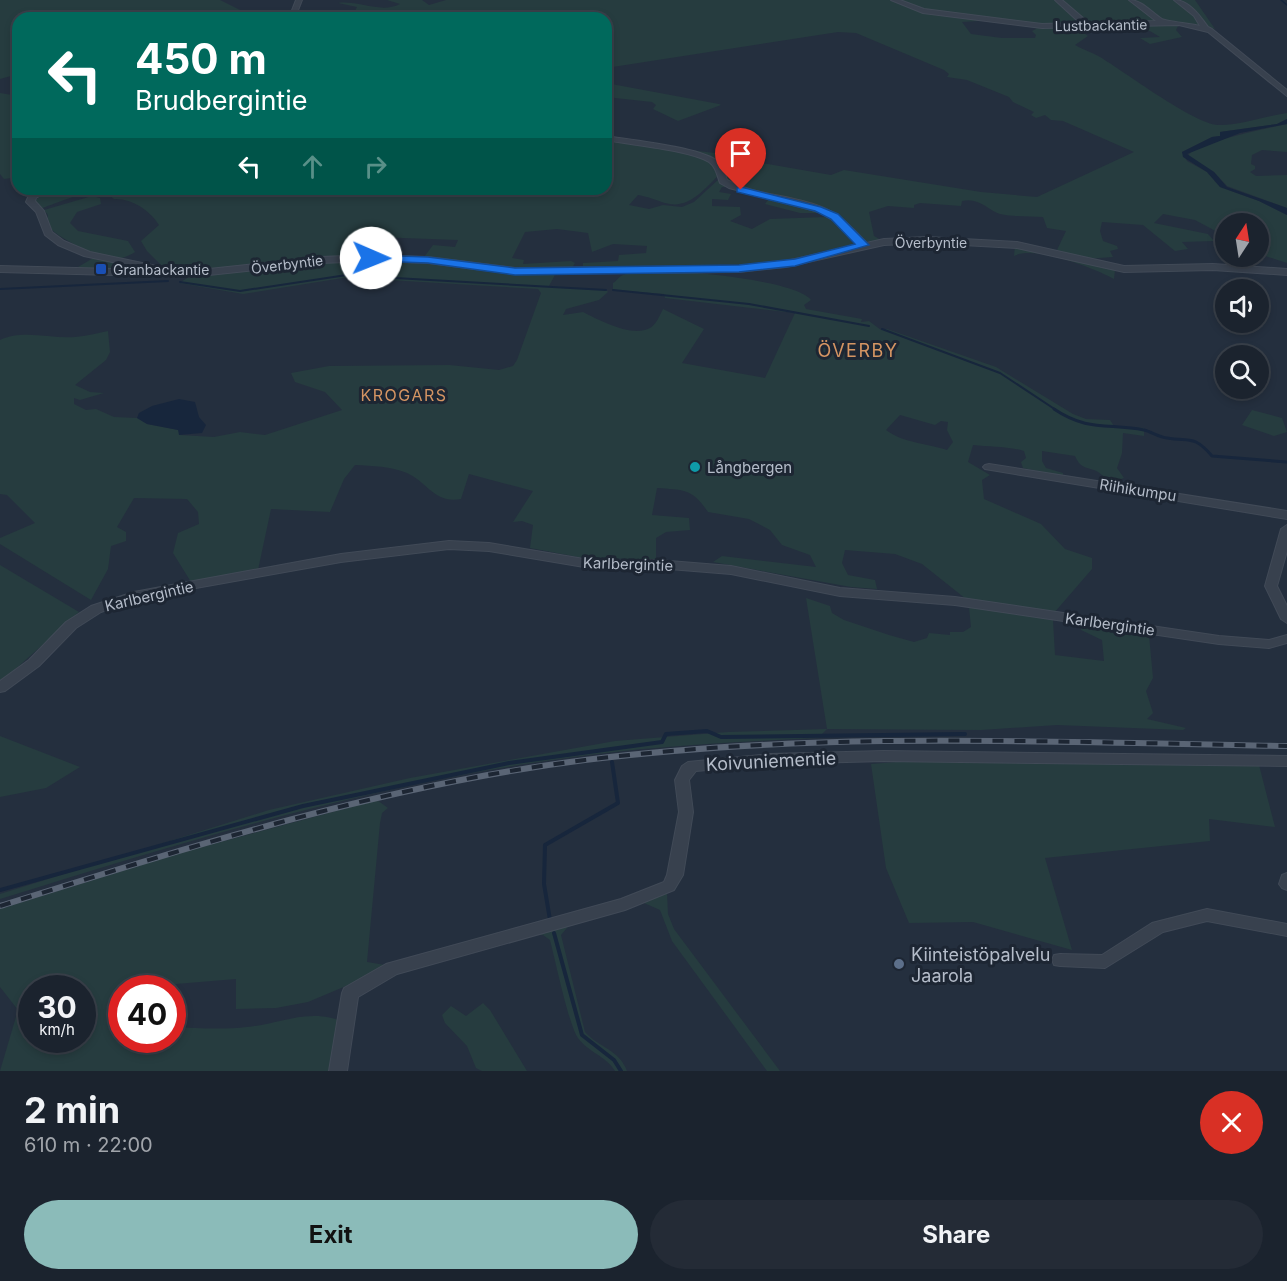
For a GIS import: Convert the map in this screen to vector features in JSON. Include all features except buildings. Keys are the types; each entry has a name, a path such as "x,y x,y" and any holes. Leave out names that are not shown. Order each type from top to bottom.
{"street":[{"name":"Lustbackantie","path":"894,0 911,8 936,13 1042,26 1164,24 1205,28"},
{"path":"1058,0 1090,26"},
{"path":"1132,0 1164,24"},
{"path":"1177,0 1196,15 1205,28 1287,94"},
{"path":"612,139 701,155 719,167 723,181 732,186 818,209 834,217 850,236 864,245"},
{"path":"36,195 30,202 40,210 43,225 51,236 63,244 158,269 158,273"},
{"name":"Överbyntie","path":"0,269 202,273 321,260 371,258 428,260 515,271 739,269 795,262 864,245 910,240 984,242 1030,247 1124,269 1213,267 1287,272"},
{"name":"Riihikumpu","path":"989,467 1287,515"},
{"path":"1287,529 1271,586 1287,619"},
{"name":"Karlbergintie","path":"0,688 34,663 71,626 96,609 138,595 341,558 449,544 489,547 596,565 657,564 731,570 840,592 955,601 1219,640 1269,644 1287,639"},
{"name":"Koivuniementie","path":"338,1071 350,993 370,979 392,969 625,904 669,886 675,875 686,812 682,780 693,766 771,759 884,756 1287,761"},
{"path":"1287,879 1287,884"},
{"path":"1060,960 1105,962 1158,927 1207,915 1287,930"}],"green space":[{"path":"0,0 220,0 244,12 12,12 12,76 0,79"},
{"path":"387,0 422,0 429,5 446,0 1195,0 1215,29 1200,25 1178,26 1176,30 1182,37 1150,44 1140,38 1160,37 1150,31 1118,31 1118,25 1075,27 1088,36 1075,45 1100,57 1158,96 1207,122 1218,125 1235,124 1287,113 1287,119 1277,124 1220,132 1220,136 1212,137 1182,152 1187,161 1207,172 1220,187 1259,201 1287,215 1287,263 1269,257 1269,213 1215,213 1215,231 1195,220 1163,214 1154,223 1208,234 1214,241 1182,242 1188,249 1175,251 1143,225 1102,222 1100,231 1103,241 1117,246 1118,249 1110,251 1113,257 1086,259 1057,250 1066,231 1047,228 1043,217 1000,214 978,202 968,200 962,201 961,206 920,203 914,205 914,208 888,206 869,212 874,236 881,240 769,264 583,267 583,263 618,261 619,255 646,253 647,246 613,244 592,252 588,233 557,229 525,232 512,258 524,260 523,264 571,261 575,263 572,268 506,269 424,257 433,245 455,247 458,240 376,237 364,252 354,256 210,271 167,271 147,251 141,241 159,225 151,214 140,206 107,195 612,195 612,141 740,156 751,161 831,175 844,170 981,192 1037,197 1134,152 1063,121 1051,120 1045,115 1036,118 1031,115 1034,112 1013,102 1009,97 967,80 947,77 949,74 944,70 856,33 838,32 612,67 612,12 354,12 357,7 338,3 385,8 400,4","holes":["977,17 1037,25 1032,31 1036,35 1035,38 1002,38 971,34 962,22 979,21","719,175 735,186 771,196 765,204 800,213 831,213 826,217 770,219 752,229 730,221 741,215 740,207 712,206 712,199 728,200 731,194 719,192 722,187 731,187 719,179 694,202 682,207 663,205 649,209 629,205 638,195 665,203 681,204 702,192"]},
{"path":"612,84 721,105 678,121 653,109 656,105 652,102 612,98"},
{"path":"0,93 12,95 12,178 4,179 0,174"},
{"path":"1287,124 1287,152 1262,150 1252,155 1251,164 1255,166 1255,169 1250,172 1256,176 1287,175 1287,208 1227,186 1214,172 1188,156 1193,151 1217,141"},
{"path":"42,195 79,195 42,208 34,201"},
{"path":"92,196 100,198 101,204 77,212 70,223 78,231 128,241 135,252 122,258 104,256 70,242 46,224 48,215 44,210"},
{"path":"1015,246 1115,270 1114,279 1064,259 1036,253 1014,256"},
{"path":"95,257 151,270 66,269 78,267"},
{"path":"349,261 447,264 496,273 556,273 549,286 608,292 599,300 566,309 563,315 583,312 616,327 643,331 654,325 663,309 704,329 682,363 765,378 795,313 665,298 664,294 613,290 613,283 620,277 638,272 689,273 751,280 799,292 811,300 804,305 806,309 862,319 861,322 869,321 881,330 887,329 996,367 1073,414 1086,419 1110,420 1114,426 1144,428 1144,436 1123,433 1122,453 1117,468 1124,478 1111,482 1096,471 1083,466 1075,456 1042,451 1042,461 1046,468 1063,473 1063,476 1023,468 1021,462 1026,458 1024,451 973,445 968,462 990,475 982,480 984,499 1041,524 1065,549 1092,558 1092,569 1054,613 966,599 922,564 895,554 845,550 842,563 848,575 875,580 877,589 851,587 713,562 722,556 816,567 810,555 782,545 770,530 749,519 708,512 692,494 674,489 657,488 652,515 689,518 690,530 666,532 656,538 656,560 578,557 530,548 533,525 522,521 513,522 533,491 469,474 461,499 452,500 438,495 407,473 381,467 355,465 344,479 330,512 271,509 258,570 191,582 173,553 178,533 199,524 198,512 187,499 134,498 117,527 126,532 126,541 111,546 108,569 91,600 0,544 0,538 35,523 7,495 0,494 0,340 18,335 75,337 108,331 110,352 106,360 75,385 90,392 104,393 80,400 74,398 74,404 86,410 96,409 114,417 137,418 147,424 179,430 180,435 214,437 240,432 265,435 342,410 325,392 295,382 291,373 329,366 449,365 499,370 513,366 541,293 538,289 349,277 243,294 179,283 189,277","holes":["900,415 935,425 941,421 948,422 947,430 953,442 947,450 907,440 886,430"]},
{"path":"1252,410 1282,418 1287,432 1274,436 1242,425"},
{"path":"0,565 79,612 0,683"},
{"path":"806,598 830,606 832,613 844,620 914,642 927,638 929,633 950,635 950,632 963,632 971,627 969,607 1053,620 1055,655 1104,661 1102,640 1081,630 1081,625 1149,635 1153,678 1146,691 1153,713 1147,719 1186,728 1183,730 1057,725 981,730 827,729"},
{"path":"827,729 818,738 629,750 494,769 422,783 280,816 0,899 0,894 269,810 410,778 615,741 728,732"},
{"path":"0,736 80,767 46,788 0,797"},
{"path":"908,761 1259,765 1275,827 1209,819 1210,841 1045,858 1072,950 973,922 909,923 886,868 871,764"},
{"path":"377,800 388,808 382,813 380,823 367,962 385,965 384,970 308,1002 276,1008 236,1009 236,979 186,983 186,975 108,975 108,1053 186,1053 186,1027 238,1028 305,1016 317,1016 341,1021 332,1071 0,1071 18,1010 0,987 0,909 183,852"},
{"path":"667,893 668,914 674,929 780,1071 767,1071 672,941 660,910 644,903 581,920"},
{"path":"571,923 561,935 585,1032 614,1053 627,1071 615,1071 607,1061 578,1038 567,1007 550,940 543,935 534,935"},
{"path":"483,1003 490,1010 527,1071 482,1071 476,1068 467,1046 445,1023 442,1015 451,1006 466,1016"}],"water":[{"path":"1287,119 1287,124 1240,133 1187,154 1214,172 1227,187 1287,208 1287,215 1259,201 1220,187 1207,172 1183,157 1182,152 1212,137 1220,136 1220,132 1277,124"},
{"path":"179,399 195,402 199,417 206,425 202,433 179,435 178,430 147,424 137,418 139,413 152,406"}],"waterway":[{"path":"1281,0 1287,5"},
{"path":"180,282 240,291 360,273 395,278 606,290"},
{"path":"0,289 168,281"},
{"path":"613,290 749,304 869,326"},
{"path":"882,329 1000,373 1056,410"},
{"path":"1054,409 1088,424 1144,430 1164,437 1196,442 1212,456 1287,462"},
{"path":"0,890 303,806 509,763 662,742 666,734 707,731 721,737 965,734"},
{"path":"550,920 544,884 545,845 618,803 612,762"},
{"path":"554,933 582,1035 614,1060 621,1071"}],"railway":[{"path":"0,906 144,861 363,801 510,771 585,760 672,751 848,742 1023,741 1287,746"}],"place":[{"name":"Granbackantie","path":"101,269"},
{"name":"Långbergen","path":"695,467"},
{"name":"Kiinteistöpalvelu Jaarola","path":"899,964"}],"district":[{"name":"ÖVERBY","path":"858,350"},
{"name":"KROGARS","path":"404,395"}],"route":[{"path":"371,258 442,261 492,270 539,272 674,268 739,269 777,266 864,245 850,236 834,217 818,209 741,190"}]}
